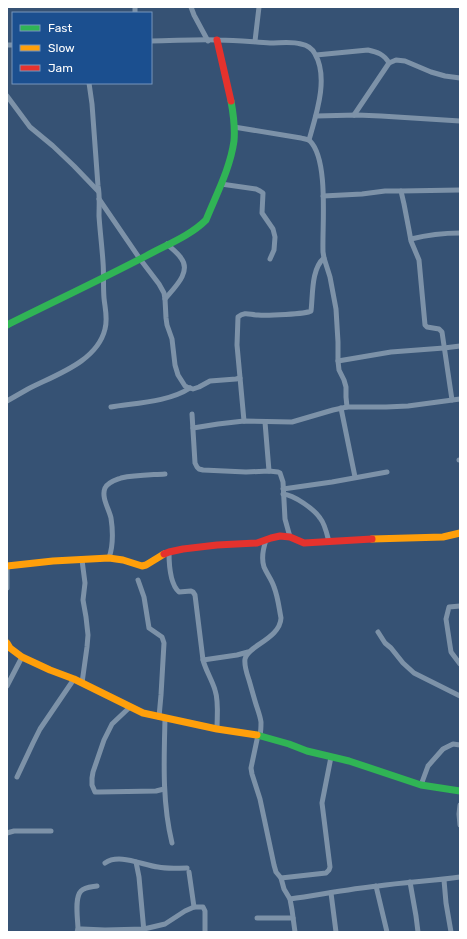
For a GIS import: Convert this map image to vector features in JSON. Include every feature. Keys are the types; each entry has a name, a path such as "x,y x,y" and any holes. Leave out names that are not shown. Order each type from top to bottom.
{"street":[{"path":"191,7 208,40"},
{"path":"255,41 259,7"},
{"path":"7,325 188,234 206,220 229,164 234,140 233,110 217,40"},
{"path":"152,41 255,41 300,43 311,48 316,55 320,68 321,80 316,116 309,140"},
{"path":"316,55 368,50 384,55 389,63"},
{"path":"354,115 389,63 396,60 404,61 445,76 460,78"},
{"path":"7,401 84,359 97,345 105,328 107,317 104,298 99,195 89,84"},
{"path":"7,96 30,127 74,166 99,195 140,259 159,284 164,293 167,325 172,339 175,365 178,375 185,386 197,388 210,381 240,378"},
{"path":"316,116 354,115 460,121"},
{"path":"234,127 309,140 315,148 319,160 324,196 322,245 336,309 339,370 346,387 344,407 355,478"},
{"path":"221,184 256,189 263,194 262,213 273,229 275,237 274,250 270,259"},
{"path":"324,196 385,191 460,190"},
{"path":"401,191 411,239 421,267 426,325 427,327 436,328 441,331 452,400"},
{"path":"411,239 445,233 460,233"},
{"path":"165,299 182,277 184,271 183,260 167,244"},
{"path":"244,421 236,345 238,317 242,314 259,316 295,314 311,311 315,274 320,262 324,258"},
{"path":"338,361 391,352 460,346"},
{"path":"111,407 175,396 190,388"},
{"path":"193,428 244,421 292,422 344,407 408,406 460,399"},
{"path":"192,414 195,463 199,469 246,472 269,471 280,473 283,482 285,519 290,538"},
{"path":"266,422 269,471"},
{"path":"283,492 387,472"},
{"path":"110,558 112,547 112,528 111,518 104,495 105,488 111,482 120,478 165,474"},
{"path":"283,492 294,497 317,514 322,521 329,542"},
{"path":"7,588 7,565 110,558 123,560 137,566 142,566 168,552 217,545 257,543 280,536 304,543 443,536 460,533"},
{"path":"203,660 248,652 268,638 278,628 280,622 280,611 275,589 264,568 262,559 266,540"},
{"path":"168,552 170,570 176,589 179,592 191,591 194,592 195,595 203,660 216,696 217,729"},
{"path":"82,560 85,583 83,600 88,635 88,647 82,683"},
{"path":"138,580 144,594 149,628 162,637 164,643 161,695 164,789 172,843"},
{"path":"460,606 449,607 446,619 451,652 460,664"},
{"path":"378,632 385,643 391,648 403,664 414,673 460,696"},
{"path":"7,643 22,657 74,679 143,713 217,729 259,735 307,751 356,763 421,785 460,791"},
{"path":"248,652 245,661 261,723 251,768 252,774 260,799 276,872 281,878 284,889 290,899 295,932"},
{"path":"7,686 22,657"},
{"path":"17,778 32,743 40,729 74,679"},
{"path":"130,707 112,724 104,740 93,772 93,789 95,792 156,791 164,789"},
{"path":"421,785 428,766 443,749 452,744 460,745"},
{"path":"281,878 326,873 329,870 330,867 322,803 331,757"},
{"path":"460,805 460,825"},
{"path":"7,832 51,831"},
{"path":"105,864 110,861 125,860 156,867 188,870 194,907"},
{"path":"136,862 139,877 144,931"},
{"path":"290,899 357,888 444,880 460,877"},
{"path":"444,880 451,932"},
{"path":"410,882 418,932"},
{"path":"97,886 86,888 81,891 78,898 78,931 82,929 144,931 165,924 194,907 203,907 205,932"},
{"path":"376,886 387,932"},
{"path":"331,893 336,932"},
{"path":"257,918 293,918"}],"traffic: fast":[{"path":"7,325 178,240 200,226 206,220 226,172 232,151 234,132 231,101"},
{"path":"257,735 307,751 349,761 421,785 460,791"}],"traffic: slow":[{"path":"372,539 443,537 460,533"},
{"path":"7,566 53,561 109,558 123,560 142,566 164,554"},
{"path":"7,643 10,648 22,657 74,679 143,713 217,729 257,735"}],"traffic: jam":[{"path":"217,40 231,101"},
{"path":"164,554 183,549 217,545 257,543 280,536 290,537 304,543 372,539"}]}
